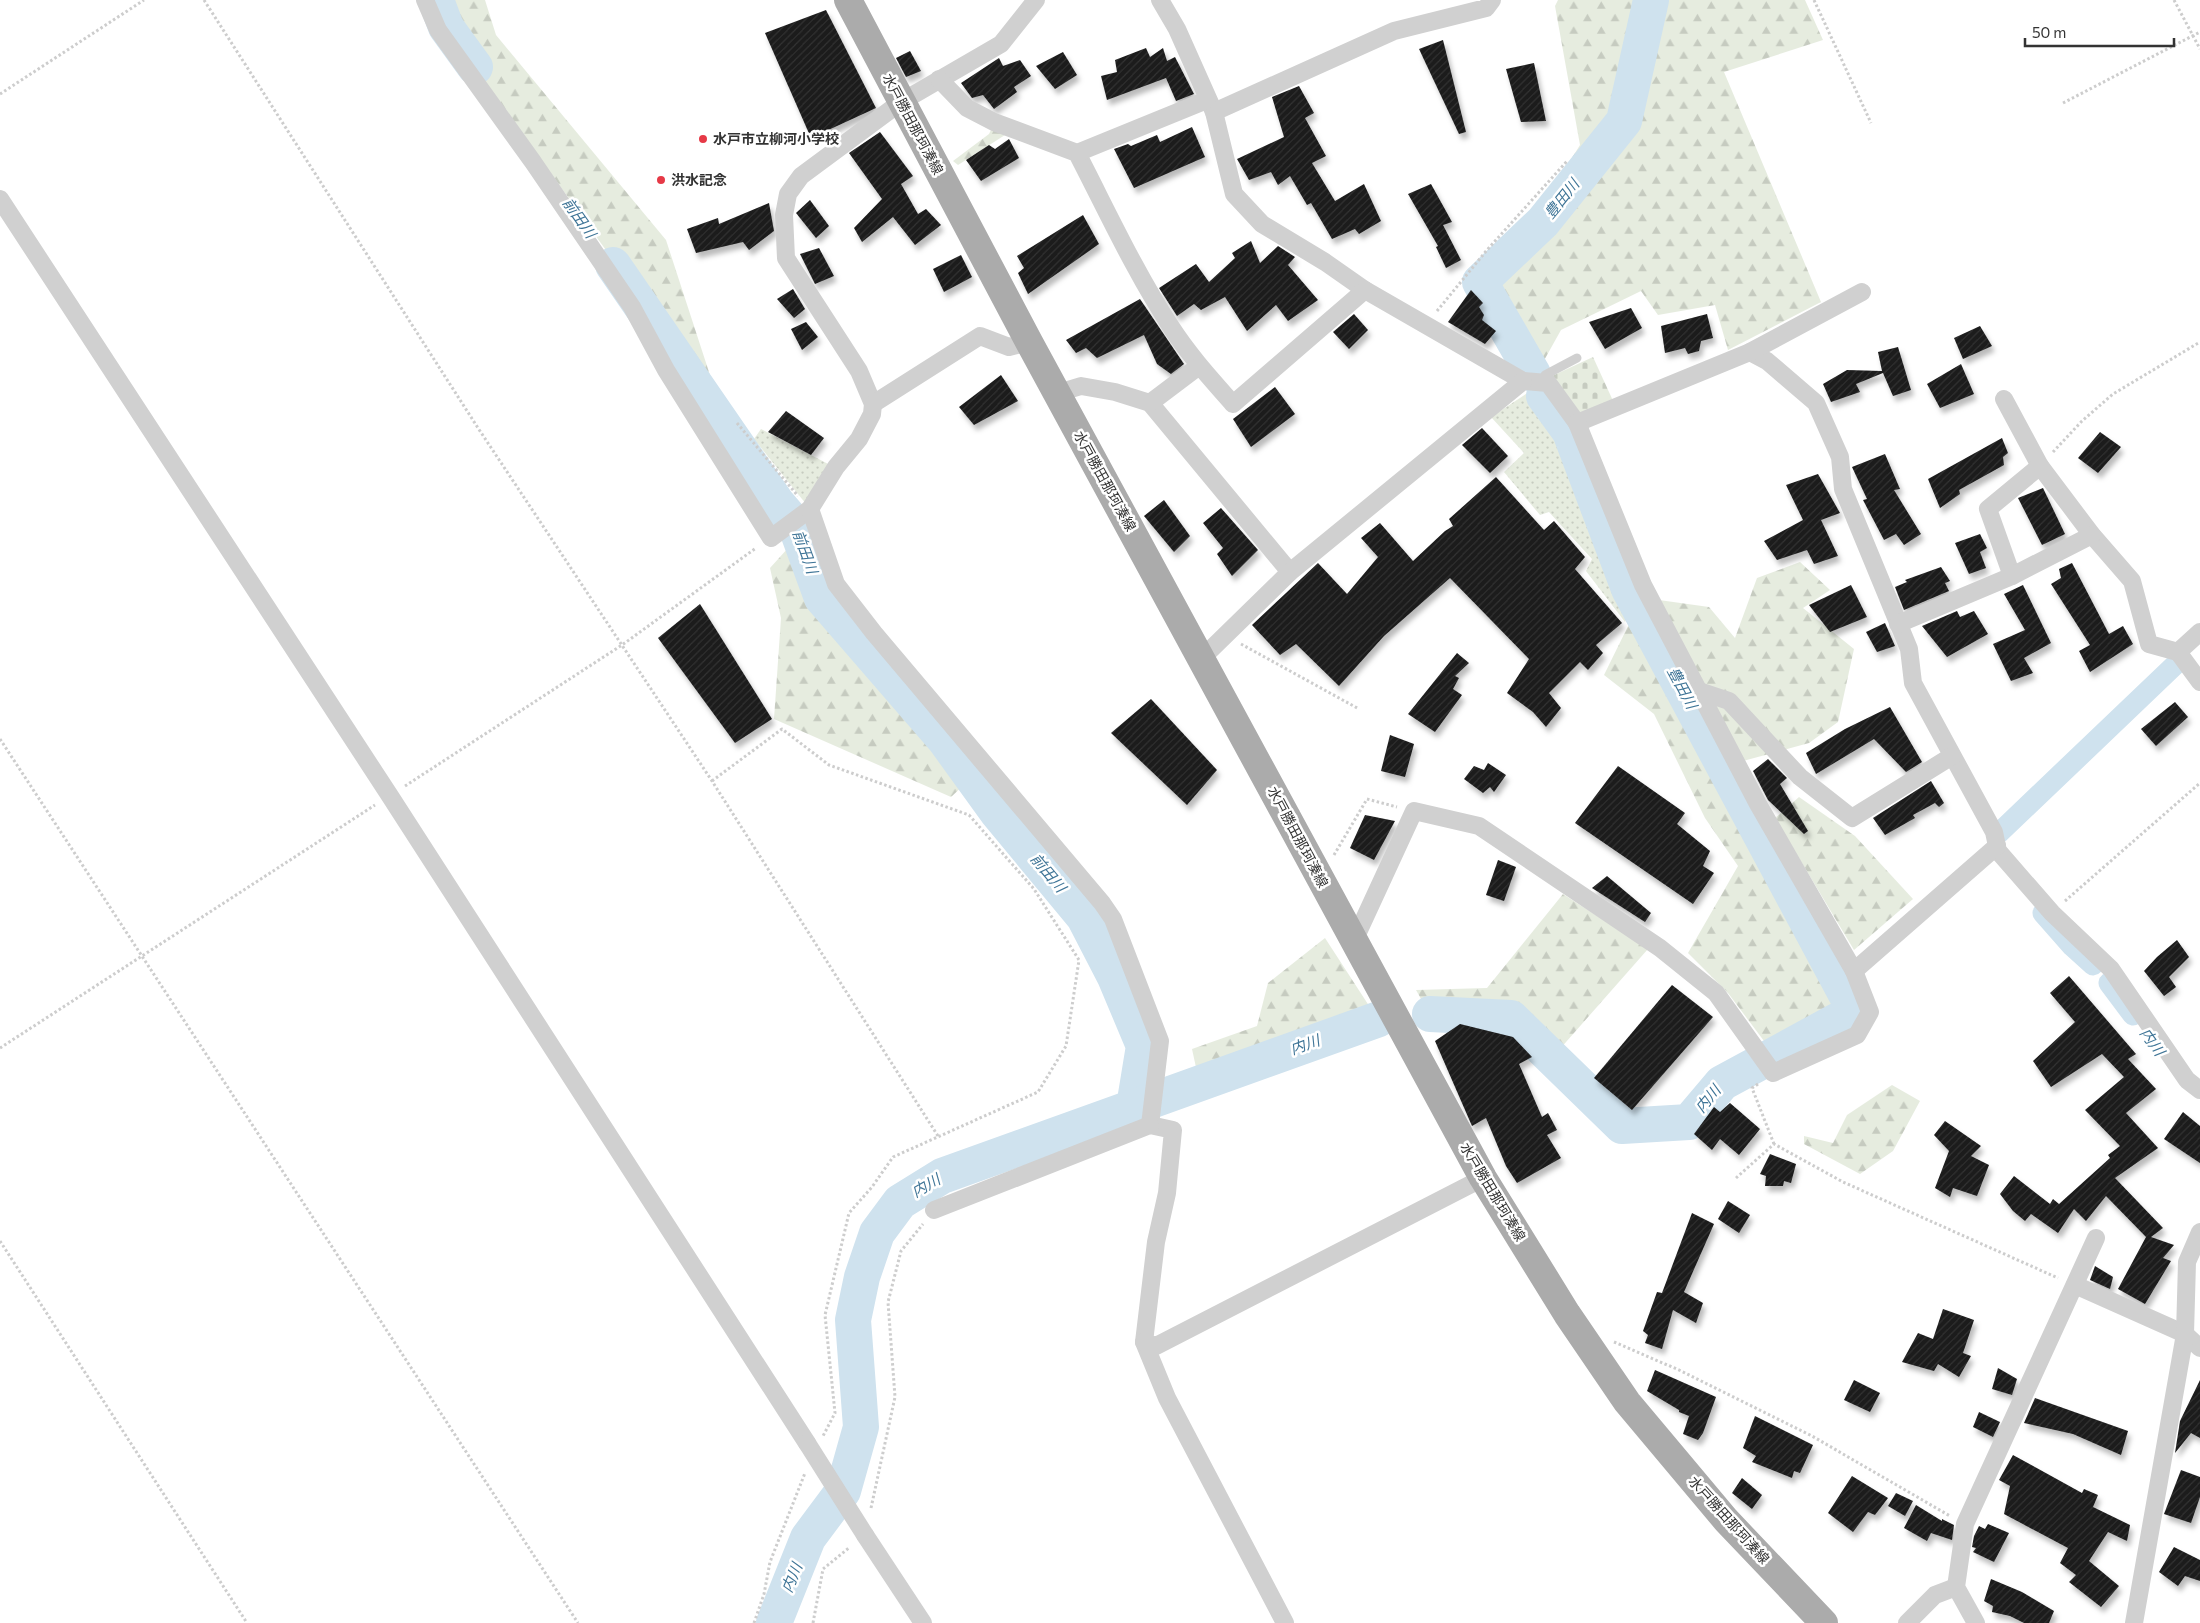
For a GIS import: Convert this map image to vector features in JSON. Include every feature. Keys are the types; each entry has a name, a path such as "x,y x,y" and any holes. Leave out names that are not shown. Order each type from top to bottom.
{"main road":[{"name":"水戸勝田那珂湊線","path":"848,0 1029,342 1483,1178 1567,1314 1628,1402 1726,1520 1824,1623"}],"street":[{"path":"425,0 438,30 533,162 632,307 666,370 771,538 810,510 836,467 859,439 872,414 873,404 859,371 786,258 784,215 788,194 801,176 901,102 1001,44 1036,0"},
{"path":"1160,0 1177,29 1210,106 1234,194 1262,224 1325,262 1364,290 1523,381 1548,383 1577,423 1643,585 1758,804 1854,971 1870,1012 1857,1035 1772,1073 1716,994 1660,948 1479,826 1414,811 1354,941"},
{"path":"939,79 967,108 994,122 1077,153 1210,106 1394,30 1486,8 1492,0"},
{"path":"1077,153 1171,328 1199,366 1233,404 1364,290"},
{"path":"0,199 814,1441 864,1535 923,1623"},
{"path":"1577,423 1750,352 1862,292"},
{"path":"873,404 980,336 1009,347 1029,342"},
{"path":"1750,352 1767,361 1816,403 1840,457 1843,489 1909,649 1913,683 1994,832 1998,851 2052,913 2110,969 2187,1080 2200,1090"},
{"path":"1150,403 1199,366"},
{"path":"1202,658 1290,572 1523,381"},
{"path":"1058,393 1081,386 1115,392 1150,403 1290,572"},
{"path":"2004,399 2040,466 2092,535 2132,580 2149,644 2178,652 2200,682"},
{"path":"2012,576 1988,509 2040,466"},
{"path":"810,510 836,584 874,632 1102,903 1113,919 1160,1041 1150,1119"},
{"path":"1898,624 2012,576 2092,535"},
{"path":"2178,652 2200,632"},
{"path":"1699,691 1729,700 1800,777 1852,818 1952,756"},
{"path":"1854,971 1997,846"},
{"path":"934,1210 1150,1119 1173,1130 1167,1193 1156,1242 1144,1342 1166,1398 1285,1623"},
{"path":"1144,1342 1156,1346 1483,1178"},
{"path":"2134,1623 2185,1334 2187,1262 2200,1232"},
{"path":"1976,1623 1956,1587 1965,1524 2096,1238"},
{"path":"2075,1285 2185,1334 2200,1348"},
{"path":"1907,1623 1935,1595 1956,1587"}],"lane":[{"path":"1544,383 1545,375 1577,358"}],"path":[{"path":"0,94 144,0"},
{"path":"204,0 478,428 712,781 938,1136"},
{"path":"1814,0 1871,123"},
{"path":"2174,0 2200,48"},
{"path":"2063,103 2200,32"},
{"path":"1426,325 1487,250 1568,160"},
{"path":"2040,466 2082,420 2113,394 2200,342"},
{"path":"737,423 810,510"},
{"path":"0,1048 622,646 771,538"},
{"path":"1225,635 1359,708"},
{"path":"712,781 782,729 829,765 969,815 1034,889 1079,960 1066,1046 1038,1092 893,1157 872,1187 850,1213 825,1315 835,1413 814,1441"},
{"path":"0,739 578,1623"},
{"path":"2052,913 2200,783"},
{"path":"1320,878 1367,799 1414,811"},
{"path":"1772,1073 1752,1088 1774,1144 1843,1182 2075,1285"},
{"path":"1736,1178 1774,1144"},
{"path":"813,1623 823,1569 864,1535 895,1397 888,1302 901,1251 934,1210"},
{"path":"0,1241 247,1623"},
{"path":"1610,1340 1679,1370 1812,1436 1965,1524"},
{"path":"754,1623 764,1594 770,1562 808,1466"}],"green space":[{"path":"438,0 485,0 496,35 666,240 722,412 446,27"},
{"path":"1558,0 1805,0 1823,40 1724,72 1821,302 1728,350 1715,305 1658,315 1641,291 1561,330 1542,364 1494,283 1580,145 1555,6"},
{"path":"993,126 1005,135 958,165 953,161 989,134"},
{"path":"1593,357 1614,403 1578,416 1552,376"},
{"path":"1535,388 1565,433 1631,610 1625,622 1586,571 1592,559 1549,512 1540,515 1504,472 1524,453 1491,417"},
{"path":"761,429 832,466 810,509 754,439"},
{"path":"798,537 815,602 966,783 951,797 774,719 781,618 770,568"},
{"path":"1800,562 1830,590 1803,608 1854,649 1838,722 1809,743 1743,761 1659,600 1709,607 1735,638 1757,578"},
{"path":"1633,616 1678,692 1841,1006 1767,1045 1728,993 1688,953 1738,866 1705,818 1654,714 1604,675"},
{"path":"1799,797 1855,836 1913,899 1854,950 1775,818"},
{"path":"1563,894 1648,949 1559,1050 1512,1011 1425,1006 1416,990 1487,988"},
{"path":"1325,938 1375,1015 1197,1072 1192,1049 1257,1026 1268,983"},
{"path":"1892,1085 1920,1101 1893,1151 1860,1174 1804,1144 1804,1136 1833,1143 1847,1115"}],"building":[{"path":"826,10 876,108 811,138 765,33"},
{"path":"1443,40 1466,132 1459,134 1419,49"},
{"path":"1146,48 1150,57 1163,48 1167,61 1175,57 1194,94 1176,101 1166,78 1107,100 1101,76 1117,72 1115,60"},
{"path":"910,51 921,71 906,77 896,58"},
{"path":"1063,52 1077,75 1055,89 1036,66"},
{"path":"999,58 1003,66 1020,60 1031,76 1014,87 1017,92 994,109 983,95 972,98 961,83"},
{"path":"1534,63 1546,121 1521,122 1506,69"},
{"path":"1299,86 1314,113 1305,118 1326,156 1312,163 1335,201 1364,184 1381,221 1359,234 1355,229 1332,239 1311,203 1307,205 1290,176 1278,185 1271,172 1249,180 1237,159 1284,137 1272,97"},
{"path":"1192,127 1205,157 1134,188 1114,149 1128,144 1131,146 1157,135 1160,142"},
{"path":"880,132 913,176 901,184 918,214 926,209 941,225 915,245 893,217 862,242 854,228 882,199 849,153"},
{"path":"1009,139 1019,158 981,181 966,160 989,145 995,149"},
{"path":"1431,184 1452,222 1443,225 1461,260 1446,268 1436,247 1438,246 1408,194"},
{"path":"810,200 829,226 816,238 796,213"},
{"path":"769,203 774,231 749,250 743,242 696,253 687,229 718,218 719,224"},
{"path":"1083,215 1099,244 1028,294 1018,273 1024,268 1017,256"},
{"path":"1251,241 1260,263 1278,246 1295,257 1288,265 1318,300 1288,321 1276,305 1247,331 1225,297 1201,310 1194,304 1177,316 1159,288 1196,264 1209,282 1235,258 1232,253"},
{"path":"819,248 834,276 815,284 800,254"},
{"path":"961,255 972,277 944,292 933,269"},
{"path":"793,289 805,309 794,318 777,299"},
{"path":"1471,290 1483,303 1479,307 1484,315 1482,320 1496,331 1485,344 1448,322"},
{"path":"1140,299 1184,364 1171,374 1157,364 1144,335 1097,358 1086,348 1076,353 1066,340"},
{"path":"1631,308 1642,328 1605,349 1589,322"},
{"path":"1354,314 1368,330 1349,349 1333,332"},
{"path":"1707,314 1713,338 1701,341 1699,351 1688,354 1685,348 1665,353 1661,326"},
{"path":"806,322 818,337 802,350 791,329"},
{"path":"1980,326 1992,346 1963,359 1954,338"},
{"path":"1898,347 1911,390 1893,396 1883,373 1856,384 1860,392 1831,402 1823,384 1847,370 1882,371 1878,352"},
{"path":"1961,364 1974,394 1940,408 1927,384"},
{"path":"1001,375 1018,401 974,425 959,407"},
{"path":"1275,387 1295,414 1251,447 1233,419"},
{"path":"786,411 824,438 811,455 768,432"},
{"path":"1482,428 1508,456 1490,473 1462,445"},
{"path":"2100,432 2121,447 2098,473 2078,458"},
{"path":"2002,438 2008,453 2003,457 2004,465 1959,490 1960,494 1940,508 1928,479"},
{"path":"1885,454 1900,489 1894,490 1921,534 1904,545 1896,534 1884,540 1863,500 1867,499 1852,467"},
{"path":"1818,474 1840,513 1821,520 1838,556 1814,564 1807,550 1777,560 1764,541 1803,520 1786,485"},
{"path":"1496,477 1544,530 1554,521 1585,557 1575,569 1622,623 1596,645 1603,653 1588,670 1580,662 1549,693 1561,708 1546,727 1533,712 1507,693 1529,659 1450,578 1384,636 1339,686 1296,644 1280,655 1252,625 1318,563 1347,594 1378,557 1361,538 1380,523 1413,561 1445,531 1453,526 1449,519"},
{"path":"2043,488 2065,534 2042,545 2018,498"},
{"path":"1164,500 1190,536 1174,552 1144,516"},
{"path":"1221,508 1258,550 1232,576 1217,554 1223,548 1203,523"},
{"path":"1980,534 1987,548 1980,552 1986,568 1969,574 1955,543"},
{"path":"2072,563 2109,634 2123,626 2133,644 2090,672 2079,651 2090,645 2051,584 2061,578 2059,569"},
{"path":"1941,567 1950,581 1945,583 1949,591 1904,610 1895,587 1907,582 1905,580"},
{"path":"1851,585 1867,617 1830,632 1809,605"},
{"path":"2023,585 2051,643 2024,658 2033,673 2011,681 1993,644 2025,630 2004,594"},
{"path":"700,604 772,719 735,743 658,638"},
{"path":"1957,611 1960,617 1974,611 1988,634 1947,657 1922,626"},
{"path":"1885,623 1895,646 1877,652 1866,632"},
{"path":"1457,653 1469,663 1455,676 1459,678 1453,689 1462,695 1435,732 1408,714"},
{"path":"1151,699 1217,770 1187,805 1111,733"},
{"path":"2175,702 2188,717 2156,746 2141,729"},
{"path":"1890,707 1922,762 1906,772 1874,739 1816,774 1806,753 1845,729"},
{"path":"1390,735 1414,744 1405,777 1381,771"},
{"path":"1768,759 1787,778 1780,784 1808,831 1804,834 1768,800 1753,771"},
{"path":"1488,763 1506,775 1494,792 1490,787 1483,793 1464,779 1474,766 1484,770"},
{"path":"1618,766 1685,813 1677,824 1710,851 1703,866 1714,873 1693,904 1575,823"},
{"path":"1931,781 1944,803 1939,807 1935,803 1913,815 1915,818 1885,835 1873,818"},
{"path":"1365,815 1395,821 1374,860 1350,848"},
{"path":"1498,860 1516,867 1504,901 1486,895"},
{"path":"1607,876 1651,913 1645,922 1592,888"},
{"path":"2177,940 2189,957 2169,977 2176,987 2164,996 2144,971"},
{"path":"2069,976 2136,1054 2128,1059 2156,1089 2126,1113 2158,1148 2115,1178 2163,1228 2151,1237 2174,1245 2163,1258 2171,1261 2145,1304 2118,1289 2146,1237 2106,1196 2086,1221 2074,1209 2058,1233 2031,1214 2025,1221 2013,1211 2000,1194 2014,1176 2050,1204 2053,1199 2059,1204 2110,1158 2108,1155 2120,1146 2085,1110 2124,1077 2102,1054 2051,1087 2033,1061 2075,1022 2050,993"},
{"path":"1672,985 1713,1017 1632,1110 1594,1078"},
{"path":"1460,1024 1513,1037 1532,1057 1519,1064 1542,1117 1548,1113 1557,1130 1547,1135 1561,1158 1517,1183 1506,1166 1486,1118 1472,1126 1435,1041"},
{"path":"1730,1103 1760,1129 1739,1155 1720,1139 1712,1150 1694,1134 1714,1107 1720,1112"},
{"path":"2183,1112 2200,1126 2200,1163 2164,1139"},
{"path":"1945,1121 1981,1146 1971,1156 1989,1165 1977,1196 1953,1188 1950,1197 1935,1188 1949,1151 1934,1135"},
{"path":"1770,1154 1796,1164 1791,1183 1784,1181 1783,1186 1765,1186 1766,1176 1760,1174"},
{"path":"1728,1201 1750,1215 1739,1233 1718,1219"},
{"path":"1692,1213 1714,1224 1684,1292 1703,1303 1696,1323 1673,1310 1662,1349 1645,1343 1648,1335 1643,1331 1657,1292 1662,1293"},
{"path":"2095,1266 2113,1277 2110,1289 2090,1280"},
{"path":"1943,1309 1974,1320 1963,1353 1971,1356 1959,1377 1938,1364 1934,1371 1902,1362 1918,1333 1933,1339"},
{"path":"1998,1368 2017,1379 2012,1395 1992,1389"},
{"path":"1655,1370 1716,1397 1703,1433 1698,1440 1683,1434 1689,1416 1679,1412 1679,1410 1647,1391"},
{"path":"1854,1380 1880,1393 1870,1412 1844,1400"},
{"path":"2200,1380 2200,1438 2191,1433 2175,1453 2180,1421"},
{"path":"2035,1398 2128,1431 2121,1455 2073,1434 2024,1423"},
{"path":"1979,1412 2000,1422 1993,1437 1973,1427"},
{"path":"1755,1416 1813,1445 1800,1473 1794,1471 1792,1478 1752,1462 1756,1456 1743,1448"},
{"path":"2013,1455 2082,1493 2084,1489 2098,1495 2093,1507 2130,1525 2127,1541 2108,1532 2089,1561 2119,1586 2101,1607 2069,1582 2076,1575 2060,1563 2068,1548 2004,1514 2010,1486 1999,1480"},
{"path":"2181,1470 2200,1477 2200,1497 2191,1523 2164,1514"},
{"path":"1852,1476 1888,1498 1875,1515 1868,1512 1853,1532 1828,1513"},
{"path":"1742,1478 1762,1495 1752,1509 1732,1493"},
{"path":"1896,1493 1913,1501 1905,1516 1888,1506"},
{"path":"1916,1505 1942,1521 1942,1519 1954,1525 1952,1540 1931,1533 1927,1541 1904,1528"},
{"path":"1988,1524 2009,1533 1994,1562 1973,1552 1976,1548 1972,1547 1974,1536 1979,1526 1985,1529"},
{"path":"2174,1547 2200,1560 2200,1581 2185,1576 2178,1586 2159,1572"},
{"path":"1991,1579 2022,1592 2054,1611 2049,1623 2024,1623 2010,1616 1992,1612 1993,1606 1984,1601"}],"waterway":[{"name":"前田川","path":"436,0 446,27 475,67"},
{"name":"豊田川","path":"1533,374 1480,282 1543,222 1624,121 1651,0"},
{"name":"前田川","path":"613,265 777,503 795,524 822,598 945,740 997,812 1084,917 1115,977 1144,1046 1134,1107"},
{"name":"豊田川","path":"1544,396 1570,432 1629,589 1855,1011 1767,1059"},
{"path":"1999,833 2178,662"},
{"path":"2043,913 2072,946 2093,965"},
{"path":"1838,978 1848,969"},
{"name":"内川","path":"2109,983 2133,1015"},
{"name":"内川","path":"1430,1014 1511,1018 1622,1126 1689,1122 1722,1083 1759,1063"},
{"name":"内川","path":"774,1623 808,1538 843,1491 861,1427 853,1320 862,1277 877,1233 900,1202 942,1176 1379,1019"}],"place":[{"name":"水戸市立柳河小学校","path":"703,139"},
{"name":"洪水記念","path":"661,180"}]}
